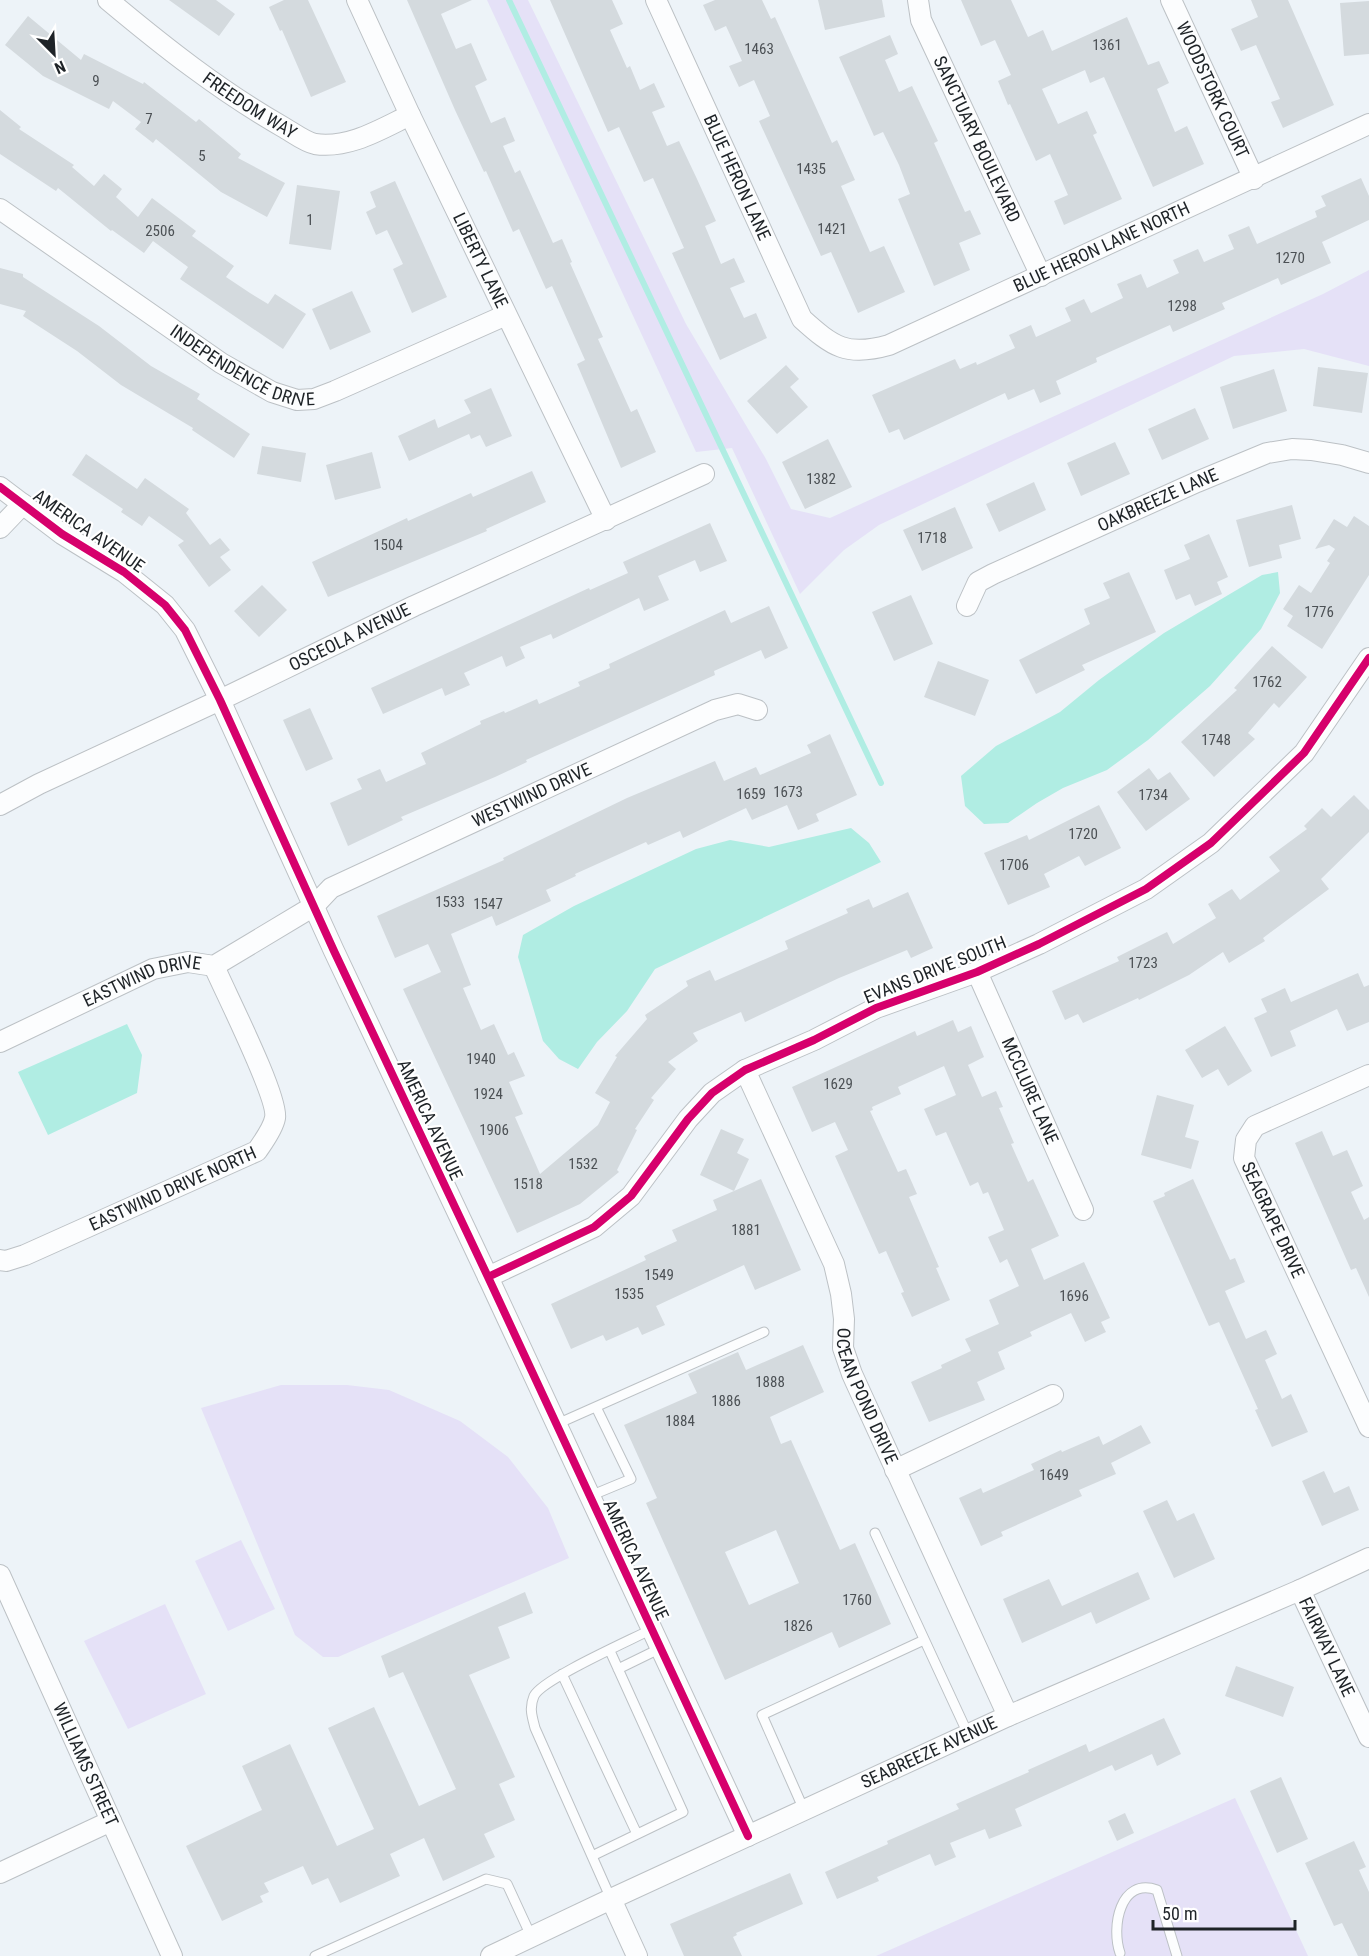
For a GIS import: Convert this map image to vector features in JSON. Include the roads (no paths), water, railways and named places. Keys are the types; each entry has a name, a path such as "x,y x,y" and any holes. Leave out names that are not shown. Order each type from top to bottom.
{"street":[{"name":"FREEDOM WAY","path":"108,0 173,54 262,115 313,144 342,143 364,137 410,115"},
{"name":"LIBERTY LANE","path":"357,0 410,115 606,520"},
{"name":"BLUE HERON LANE","path":"656,0 802,320 819,335 834,343"},
{"name":"SANCTUARY BOULEVARD","path":"918,0 921,20 1041,276"},
{"name":"WOODSTORK COURT","path":"1171,0 1254,179"},
{"name":"BLUE HERON LANE NORTH","path":"834,343 845,349 867,351 889,345 1254,179 1369,124"},
{"name":"INDEPENDENCE DRIVE","path":"0,209 220,363 272,392 297,400 314,399 325,395 506,315"},
{"name":"OAKBREEZE LANE","path":"967,606 978,582 993,574 1267,453 1292,449 1311,450 1342,455 1369,463"},
{"name":"OSCEOLA AVENUE","path":"0,805 39,784 414,606 704,474"},
{"name":"AMERICA AVENUE","path":"0,487 62,534 124,572 165,605 185,630 220,700 748,1836"},
{"path":"0,528 23,504"},
{"name":"EVANS DRIVE SOUTH","path":"488,1277 594,1227 631,1196 688,1119 712,1093 746,1070 814,1040 876,1008 977,972 1039,944 1146,889 1211,843 1304,753 1368,662"},
{"name":"WESTWIND DRIVE","path":"314,906 331,888 715,711 738,704 757,710"},
{"name":"EASTWIND DRIVE","path":"0,1042 153,969 188,962 214,966 314,906"},
{"name":"EASTWIND DRIVE NORTH","path":"0,1260 6,1261 25,1255 257,1151 275,1118 274,1105 267,1084 214,966"},
{"name":"MCCLURE LANE","path":"977,972 1083,1210"},
{"name":"OCEAN POND DRIVE","path":"746,1070 834,1264 842,1294 843,1348 852,1374 1008,1716"},
{"name":"SEAGRAPE DRIVE","path":"1369,1075 1255,1126 1246,1140 1244,1158 1369,1427"},
{"path":"895,1470 1053,1395"},
{"name":"SEABREEZE AVENUE","path":"491,1956 968,1734 1369,1558"},
{"name":"WILLIAMS STREET","path":"0,1575 172,1956"},
{"name":"FAIRWAY LANE","path":"1300,1590 1369,1737"},
{"path":"0,1873 111,1821"},
{"path":"611,1899 637,1956"}],"lane":[{"path":"557,1424 764,1332"},
{"path":"590,1496 631,1479 596,1407"},
{"path":"875,1533 968,1734"},
{"path":"611,1899 535,1728 530,1710 535,1694 562,1674 652,1629"},
{"path":"804,1810 762,1715 924,1640"},
{"path":"618,1669 661,1648"},
{"path":"592,1856 683,1812 610,1651"},
{"path":"562,1674 638,1834"},
{"path":"315,1956 486,1879 507,1884 531,1936"},
{"path":"1120,1953 1116,1940 1116,1925 1120,1913 1126,1899 1134,1890 1146,1886 1157,1890 1177,1956"}],"waterway":[{"path":"509,0 881,783"}]}
